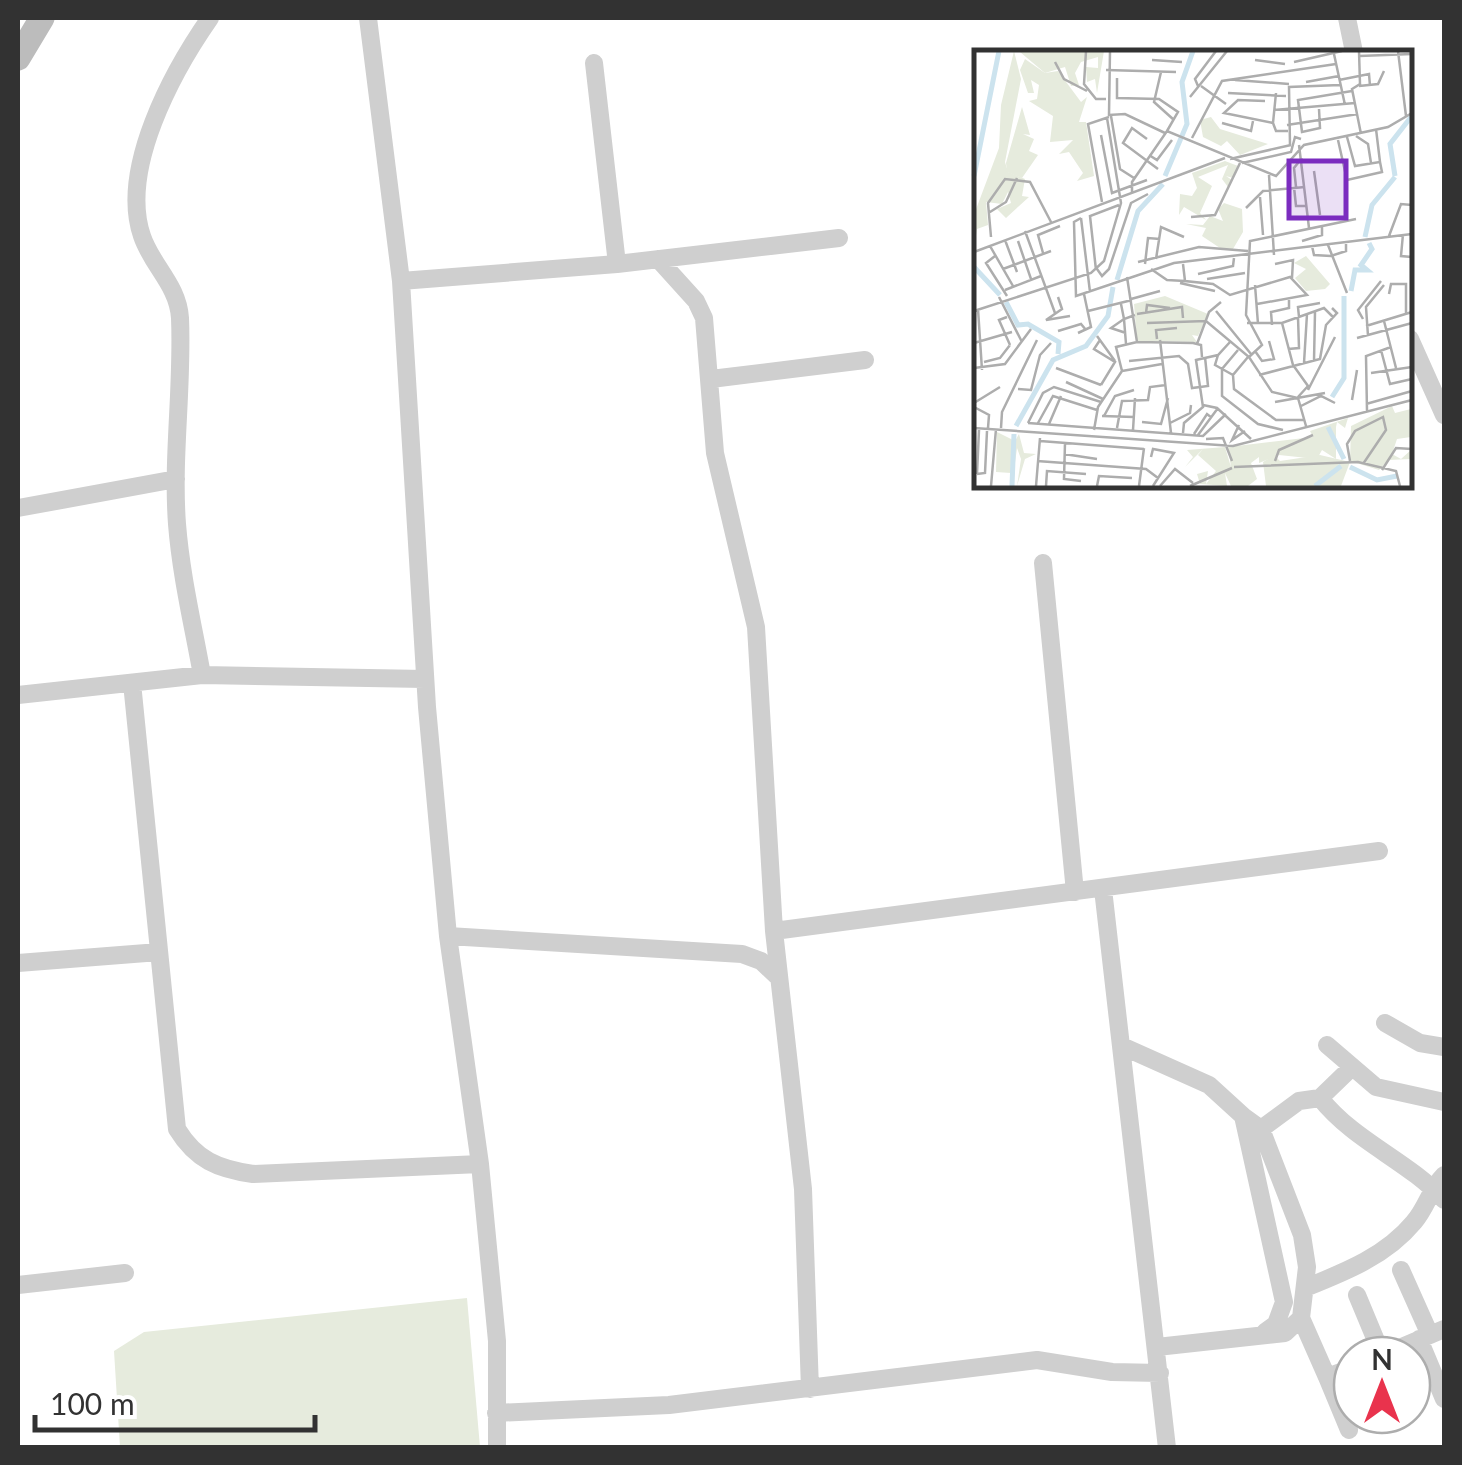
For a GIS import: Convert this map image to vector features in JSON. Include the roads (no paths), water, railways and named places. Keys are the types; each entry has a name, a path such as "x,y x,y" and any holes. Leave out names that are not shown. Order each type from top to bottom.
{"street":[{"path":"18,58 42,18"},
{"path":"202,675 177,525 180,317 170,284 146,249 136,203 156,114 181,60 210,18"},
{"path":"368,18 401,281 425,679 448,936 480,1164 496,1341 497,1448"},
{"path":"1346,18 1354,50"},
{"path":"594,62 617,264"},
{"path":"401,281 617,264 839,238"},
{"path":"658,259 696,300 704,318 715,453 756,628 774,932 803,1190 810,1389"},
{"path":"1412,343 1444,415"},
{"path":"711,379 865,360"},
{"path":"18,508 176,479"},
{"path":"1043,563 1075,892"},
{"path":"18,695 202,675 425,679"},
{"path":"132,683 178,1129 189,1149 206,1161 253,1174 480,1164"},
{"path":"774,932 1379,851"},
{"path":"1103,890 1167,1448"},
{"path":"448,936 742,954 761,961 780,978"},
{"path":"18,963 159,952"},
{"path":"1385,1023 1420,1043 1444,1047"},
{"path":"1326,1045 1350,1069 1388,1092 1444,1102"},
{"path":"1124,1048 1209,1085 1262,1129 1284,1302 1276,1324 1266,1332"},
{"path":"1262,1129 1299,1100 1320,1098 1350,1069"},
{"path":"1305,1288 1358,1266 1397,1240 1440,1187 1370,1147 1320,1098"},
{"path":"1242,1116 1306,1252 1301,1318 1332,1387"},
{"path":"1400,1270 1431,1334 1444,1399"},
{"path":"18,1285 125,1273"},
{"path":"1357,1295 1374,1335"},
{"path":"1158,1347 1285,1332 1301,1318"},
{"path":"496,1412 669,1405 1038,1360 1112,1372 1160,1373"},
{"path":"1328,1377 1332,1376"}]}
